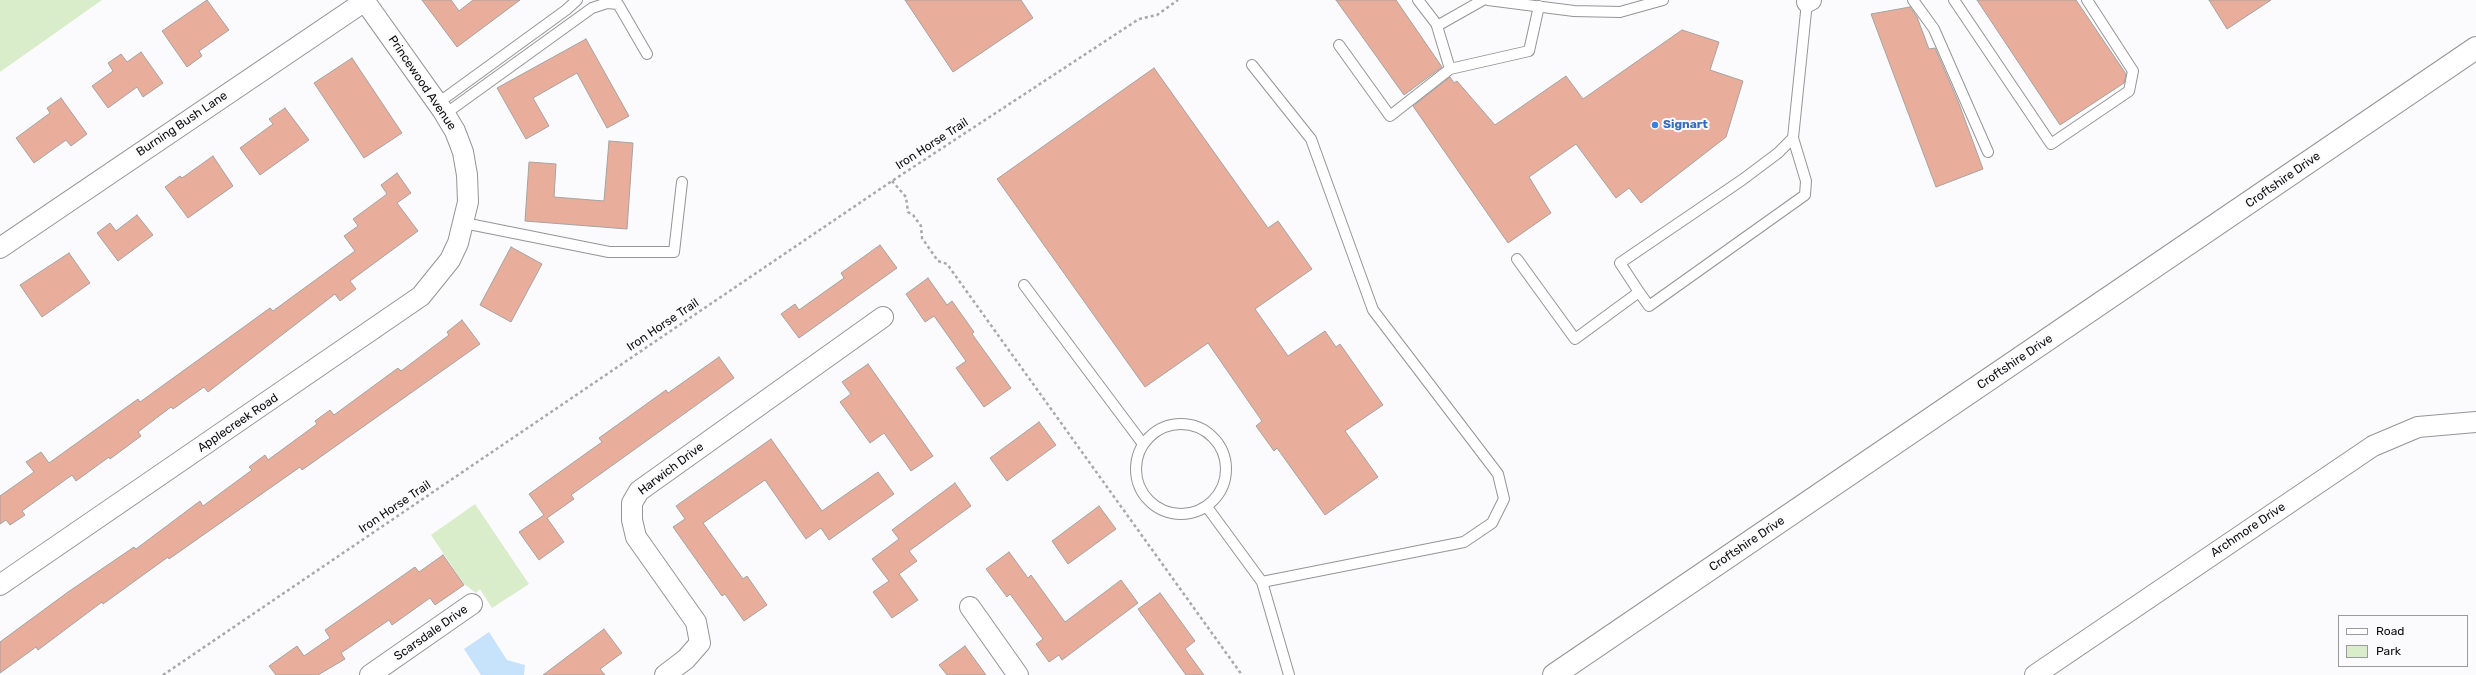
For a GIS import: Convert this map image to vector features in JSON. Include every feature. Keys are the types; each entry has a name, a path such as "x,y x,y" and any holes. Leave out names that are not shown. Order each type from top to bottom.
{"street":[{"name":"Princewood Avenue","path":"364,0 441,108 455,131 463,152 467,175 468,202 458,243"},
{"name":"Burning Bush Lane","path":"0,248 364,0"},
{"name":"Croftshire Drive","path":"1554,675 2476,48"},
{"name":"Applecreek Road","path":"0,585 421,296 437,280 458,243"},
{"name":"Harwich Drive","path":"665,675 686,659 700,643 696,622 636,537 632,520 632,502 639,491 883,317"},
{"name":"Archmore Drive","path":"2035,675 2373,446 2418,428 2476,422"},
{"name":"Scarsdale Drive","path":"370,675 472,604"},
{"path":"970,607 1018,675"}],"lane":[{"path":"441,108 577,0"},
{"path":"1418,0 1438,26 1450,69"},
{"path":"1438,26 1483,0"},
{"path":"1488,0 1574,11 1620,12 1663,0"},
{"path":"1913,0 1934,29 1988,152"},
{"path":"1954,0 2051,144 2129,91 2133,70 2087,0"},
{"path":"1793,138 1778,153 1742,180 1620,263 1649,306 1805,195 1806,181 1793,138 1807,1"},
{"path":"441,108 592,8 607,3 618,4 647,54"},
{"path":"1339,45 1390,116 1450,69 1529,51 1539,6"},
{"path":"1252,65 1311,139 1373,310 1498,474 1504,499 1492,523 1464,542 1262,582"},
{"path":"464,222 609,252 674,252 682,182"},
{"path":"1517,258 1575,340 1639,292"},
{"path":"1024,285 1143,444"},
{"path":"1180,424 1201,429 1218,442 1225,455 1227,470 1225,484 1218,497 1207,507 1193,514 1177,515 1162,511 1149,502 1140,489 1136,474 1137,459 1143,444 1159,430 1180,424"},
{"path":"1207,507 1262,582 1289,675"}],"path":[{"name":"Iron Horse Trail","path":"163,675 892,181 1139,19 1157,15 1178,0"},
{"path":"892,181 906,197 908,212 913,215 921,226 922,238 938,261 947,264 1242,675"}],"green space":[{"path":"0,0 102,0 0,72"},
{"path":"475,504 529,584 492,608 480,589 476,593 464,584 431,535"}],"water":[{"path":"489,632 507,660 525,665 524,675 481,675 464,649"}],"building":[{"path":"207,0 229,30 199,51 202,56 187,67 162,31"},
{"path":"422,0 451,0 459,11 473,0 520,0 457,47"},
{"path":"905,0 1021,0 1033,18 953,72"},
{"path":"1336,0 1396,0 1442,67 1404,95"},
{"path":"1977,0 2076,0 2126,74 2124,83 2060,125"},
{"path":"2209,0 2271,0 2227,29"},
{"path":"1910,7 1917,17 1929,49 1935,48 1958,101 1983,169 1936,187 1871,14"},
{"path":"1682,30 1719,42 1710,70 1743,81 1726,137 1641,203 1629,188 1616,198 1576,144 1529,177 1551,213 1508,243 1413,106 1450,77 1454,83 1457,81 1495,125 1566,76 1583,99"},
{"path":"586,39 629,116 607,128 577,73 533,98 549,126 526,139 497,88"},
{"path":"141,52 163,83 143,97 137,87 108,108 92,86 113,71 108,63 121,54 127,62"},
{"path":"352,58 402,133 364,158 314,83"},
{"path":"1154,68 1268,228 1278,221 1312,269 1255,309 1288,356 1325,331 1336,347 1340,344 1383,405 1345,431 1378,477 1325,515 1277,448 1274,451 1256,426 1262,421 1208,343 1145,387 997,179"},
{"path":"61,98 87,134 71,146 66,140 34,163 16,138 50,113 47,108"},
{"path":"285,108 309,140 260,175 240,148 273,124 269,119"},
{"path":"609,141 633,143 627,229 525,221 529,162 556,164 554,197 604,201"},
{"path":"213,156 233,186 188,218 165,187 180,176 182,178"},
{"path":"397,173 411,193 397,203 418,231 350,281 356,289 340,301 335,294 208,392 204,387 173,409 171,407 138,432 141,436 110,459 109,457 76,481 72,475 22,511 25,515 10,525 6,520 0,524 0,496 34,472 26,462 41,452 49,463 138,399 140,402 270,308 273,311 355,251 344,236 358,226 353,219 387,194 381,185"},
{"path":"137,215 153,235 118,261 97,233 110,223 116,231"},
{"path":"880,245 897,268 799,338 781,314 795,304 799,310 844,278 841,273"},
{"path":"511,247 542,264 511,322 480,305"},
{"path":"69,253 90,283 42,317 20,285"},
{"path":"928,278 947,305 952,301 974,332 972,334 1011,388 984,407 956,368 966,361 934,316 925,322 906,294"},
{"path":"462,320 480,344 302,470 300,467 169,559 168,557 103,604 102,602 38,650 36,647 0,673 0,642 68,592 134,547 136,549 200,501 203,506 252,470 249,467 265,455 268,460 317,424 315,421 330,410 334,415 398,368 401,371 449,335 447,332"},
{"path":"719,357 734,378 571,495 574,499 547,518 564,542 539,560 519,532 544,515 529,494 602,442 599,438 666,390 668,393"},
{"path":"868,364 933,456 911,471 884,433 870,443 840,402 851,394 842,382"},
{"path":"1039,422 1056,445 1007,481 990,458"},
{"path":"771,439 822,511 878,472 894,494 829,540 821,528 806,539 765,480 703,523 743,579 747,576 767,605 744,621 725,594 722,596 673,527 685,519 676,506"},
{"path":"955,483 971,506 909,551 917,561 899,574 918,600 892,618 873,592 889,581 872,559 899,539 892,530"},
{"path":"1099,506 1116,529 1068,564 1052,541"},
{"path":"1009,552 1028,578 1031,575 1065,622 1121,580 1138,603 1062,660 1059,655 1049,662 1036,644 1043,639 1010,594 1007,597 986,569"},
{"path":"443,555 464,585 435,605 430,598 392,625 389,620 341,653 345,659 318,675 276,675 269,666 297,646 304,656 330,638 325,630 415,567 419,572"},
{"path":"1160,593 1195,641 1185,649 1204,675 1186,675 1138,609"},
{"path":"604,629 622,653 600,669 605,675 543,675"},
{"path":"965,646 986,675 947,675 939,665"}],"place":[{"name":"Signart","path":"1655,125"}]}
